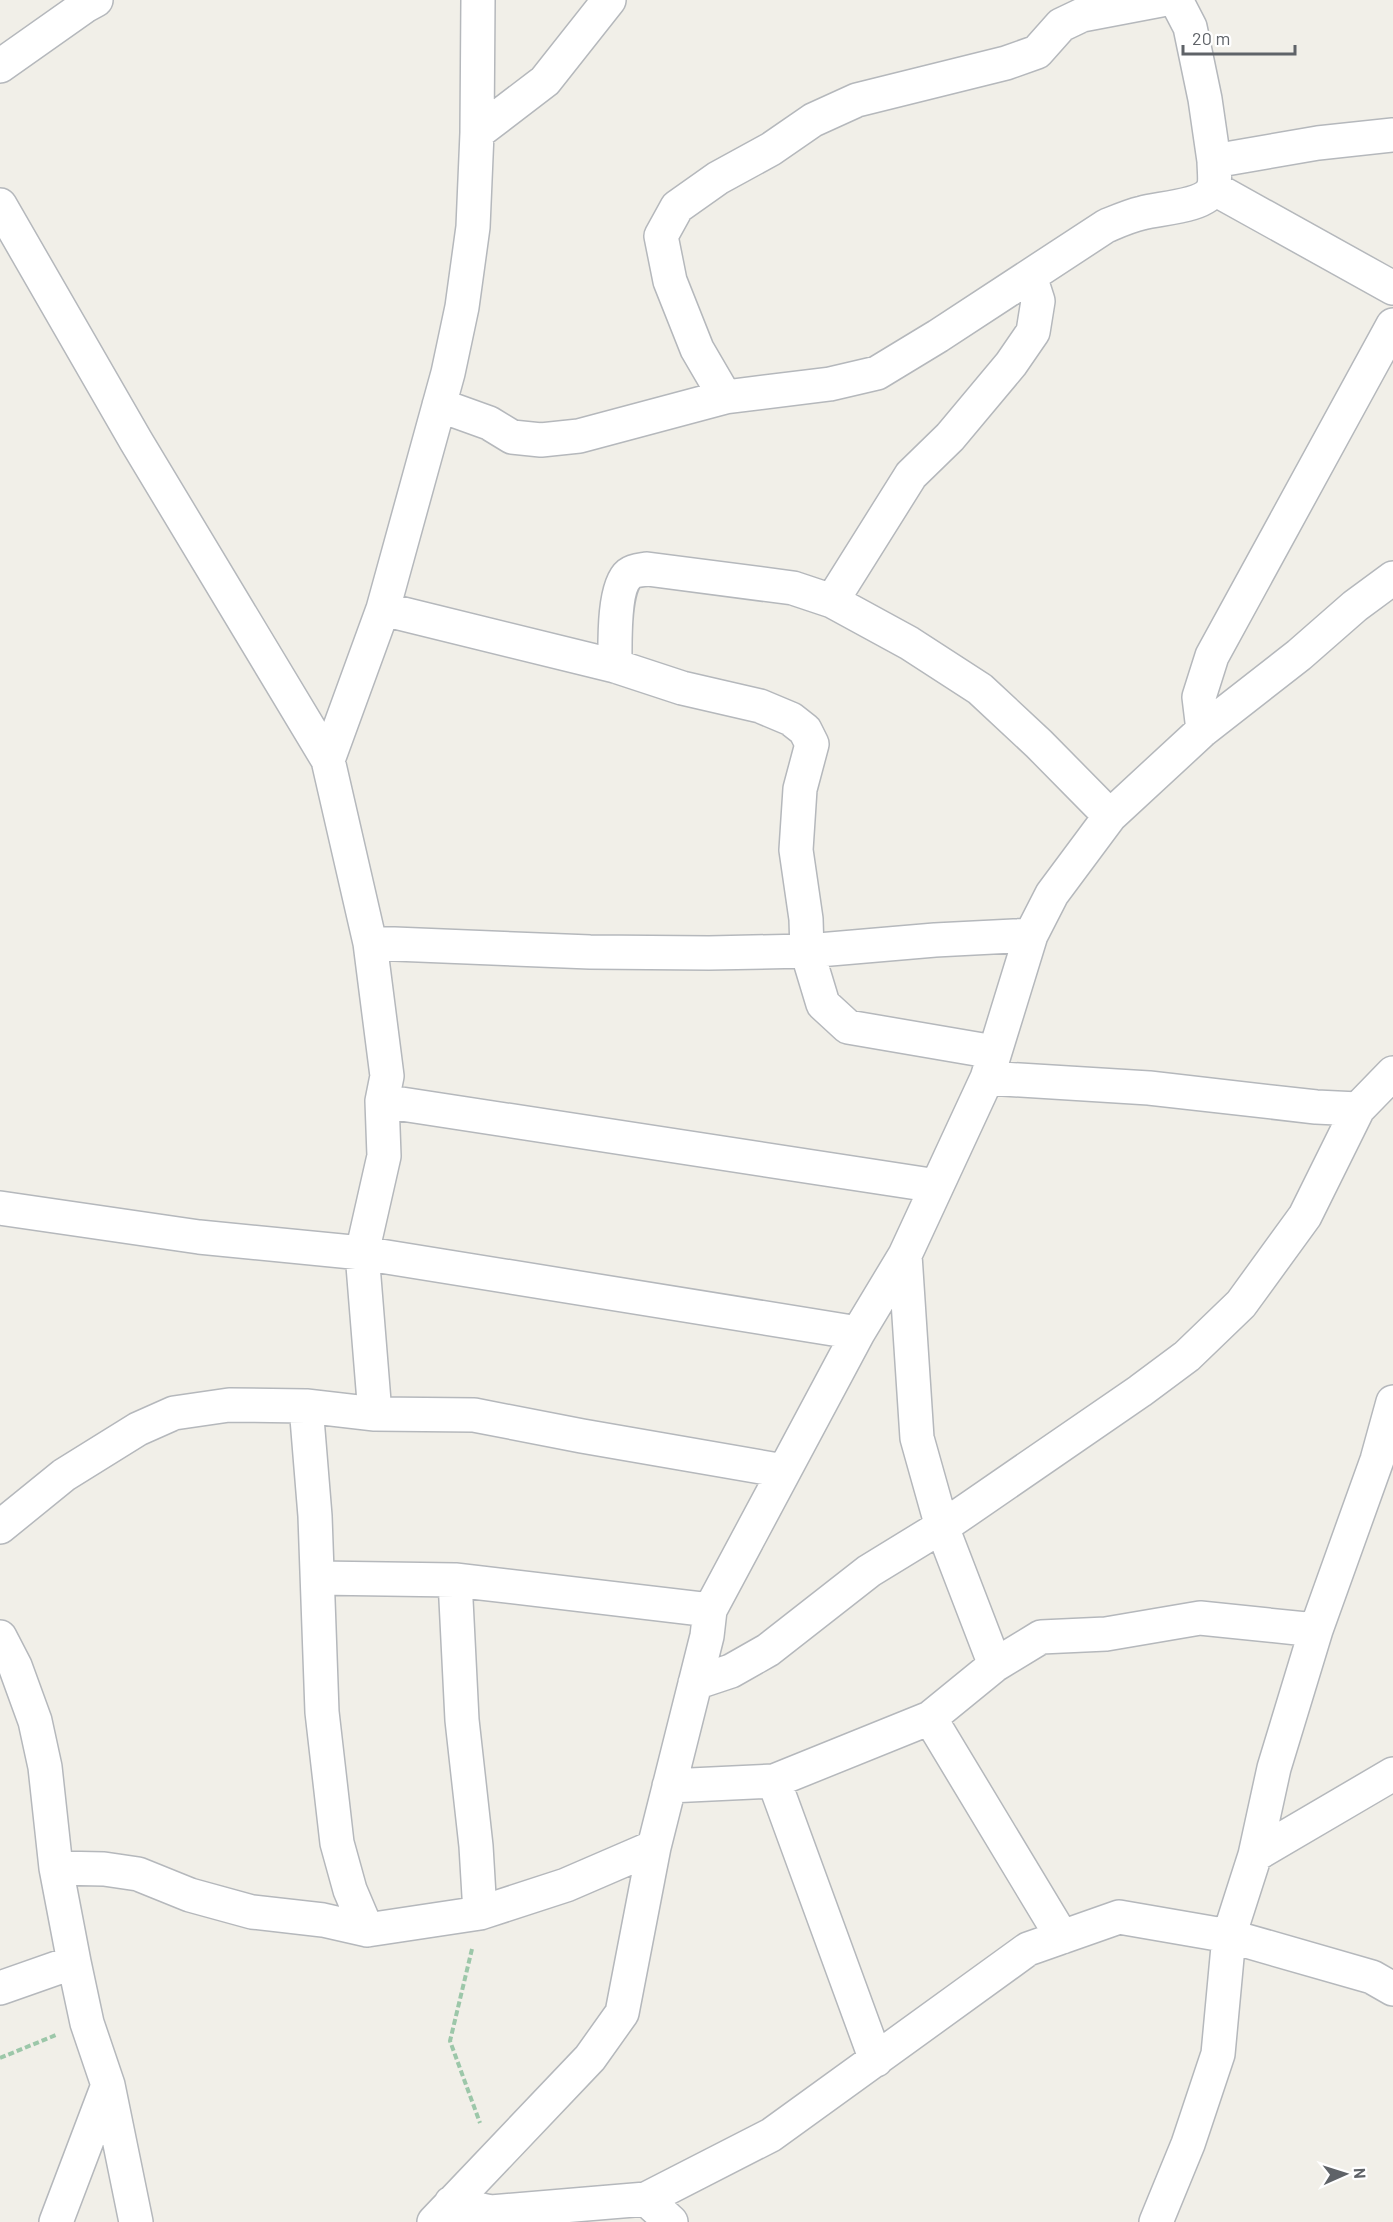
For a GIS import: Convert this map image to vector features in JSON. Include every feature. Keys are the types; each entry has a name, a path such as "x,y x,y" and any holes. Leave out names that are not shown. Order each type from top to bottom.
{"street":[{"path":"0,66 96,0"},
{"path":"328,760 384,609 448,373 463,296 472,227 477,133 478,0"},
{"path":"477,133 545,81 609,0"},
{"path":"725,397 697,349 670,281 661,236 677,207 718,178 771,149 813,120 857,100 1006,63 1037,52 1061,25 1082,15 1161,0"},
{"path":"439,405 489,423 512,437 541,440 579,436 725,397 830,384 877,373 938,336 1076,245 1123,218 1205,198 1214,174 1205,99 1190,27 1176,0"},
{"path":"1214,174 1318,143 1393,135"},
{"path":"1214,174 1393,288"},
{"path":"0,205 136,441 328,760 370,943 387,1076 382,1101 384,1156 362,1253 375,1414"},
{"path":"832,601 910,476 950,437 1011,364 1033,332 1038,301 1030,276"},
{"path":"1203,730 1199,697 1212,656 1393,326"},
{"path":"615,666 615,620 624,582 628,575 648,570 793,588 832,601 909,643 980,689 1039,744 1110,816"},
{"path":"443,2213 590,2058 622,2013 654,1847 707,1636 710,1610 858,1333 905,1255 991,1065 1031,935 1052,894 1110,816 1203,730 1299,655 1355,606 1393,578"},
{"path":"384,609 615,666 682,688 760,706 791,719 806,730 812,744 800,789 796,850 806,919 807,951 823,1004 848,1027 991,1065 1149,1088 1316,1107 1358,1109"},
{"path":"370,943 590,952 807,951 935,940 1031,935"},
{"path":"695,1683 731,1671 768,1650 869,1571 942,1527 1140,1391 1187,1356 1241,1304 1305,1216 1358,1109 1393,1074"},
{"path":"382,1101 937,1186"},
{"path":"0,1208 199,1237 362,1253 858,1333"},
{"path":"905,1255 917,1438 942,1527 995,1665"},
{"path":"1156,2222 1188,2144 1218,2054 1229,1936 1255,1855 1274,1768 1316,1630 1377,1460 1393,1402"},
{"path":"0,1527 64,1475 138,1429 174,1413 229,1405 306,1406 375,1414 474,1414 582,1436 784,1471"},
{"path":"306,1406 315,1516 322,1712 337,1843 350,1890 367,1930"},
{"path":"318,1578 455,1580 710,1610"},
{"path":"455,1580 462,1720 476,1846 480,1913"},
{"path":"669,1786 774,1781 930,1718 995,1665 1041,1636 1106,1634 1200,1618 1316,1630"},
{"path":"0,1637 15,1666 35,1720 45,1767 56,1868 74,1962 87,2023 108,2085 136,2222"},
{"path":"930,1718 1062,1937"},
{"path":"1255,1855 1393,1774"},
{"path":"774,1781 876,2060"},
{"path":"56,1868 104,1869 138,1874 190,1895 252,1912 323,1920 367,1930 480,1913 566,1885 654,1847"},
{"path":"443,2213 490,2212 646,2199 771,2135 1028,1949 1119,1917 1229,1936 1372,1977 1393,1989"},
{"path":"0,1988 74,1962"},
{"path":"56,2222 108,2085"},
{"path":"646,2199 671,2222"}],"path":[{"path":"480,1913 450,2041 493,2160"},
{"path":"0,2058 87,2023"}]}
